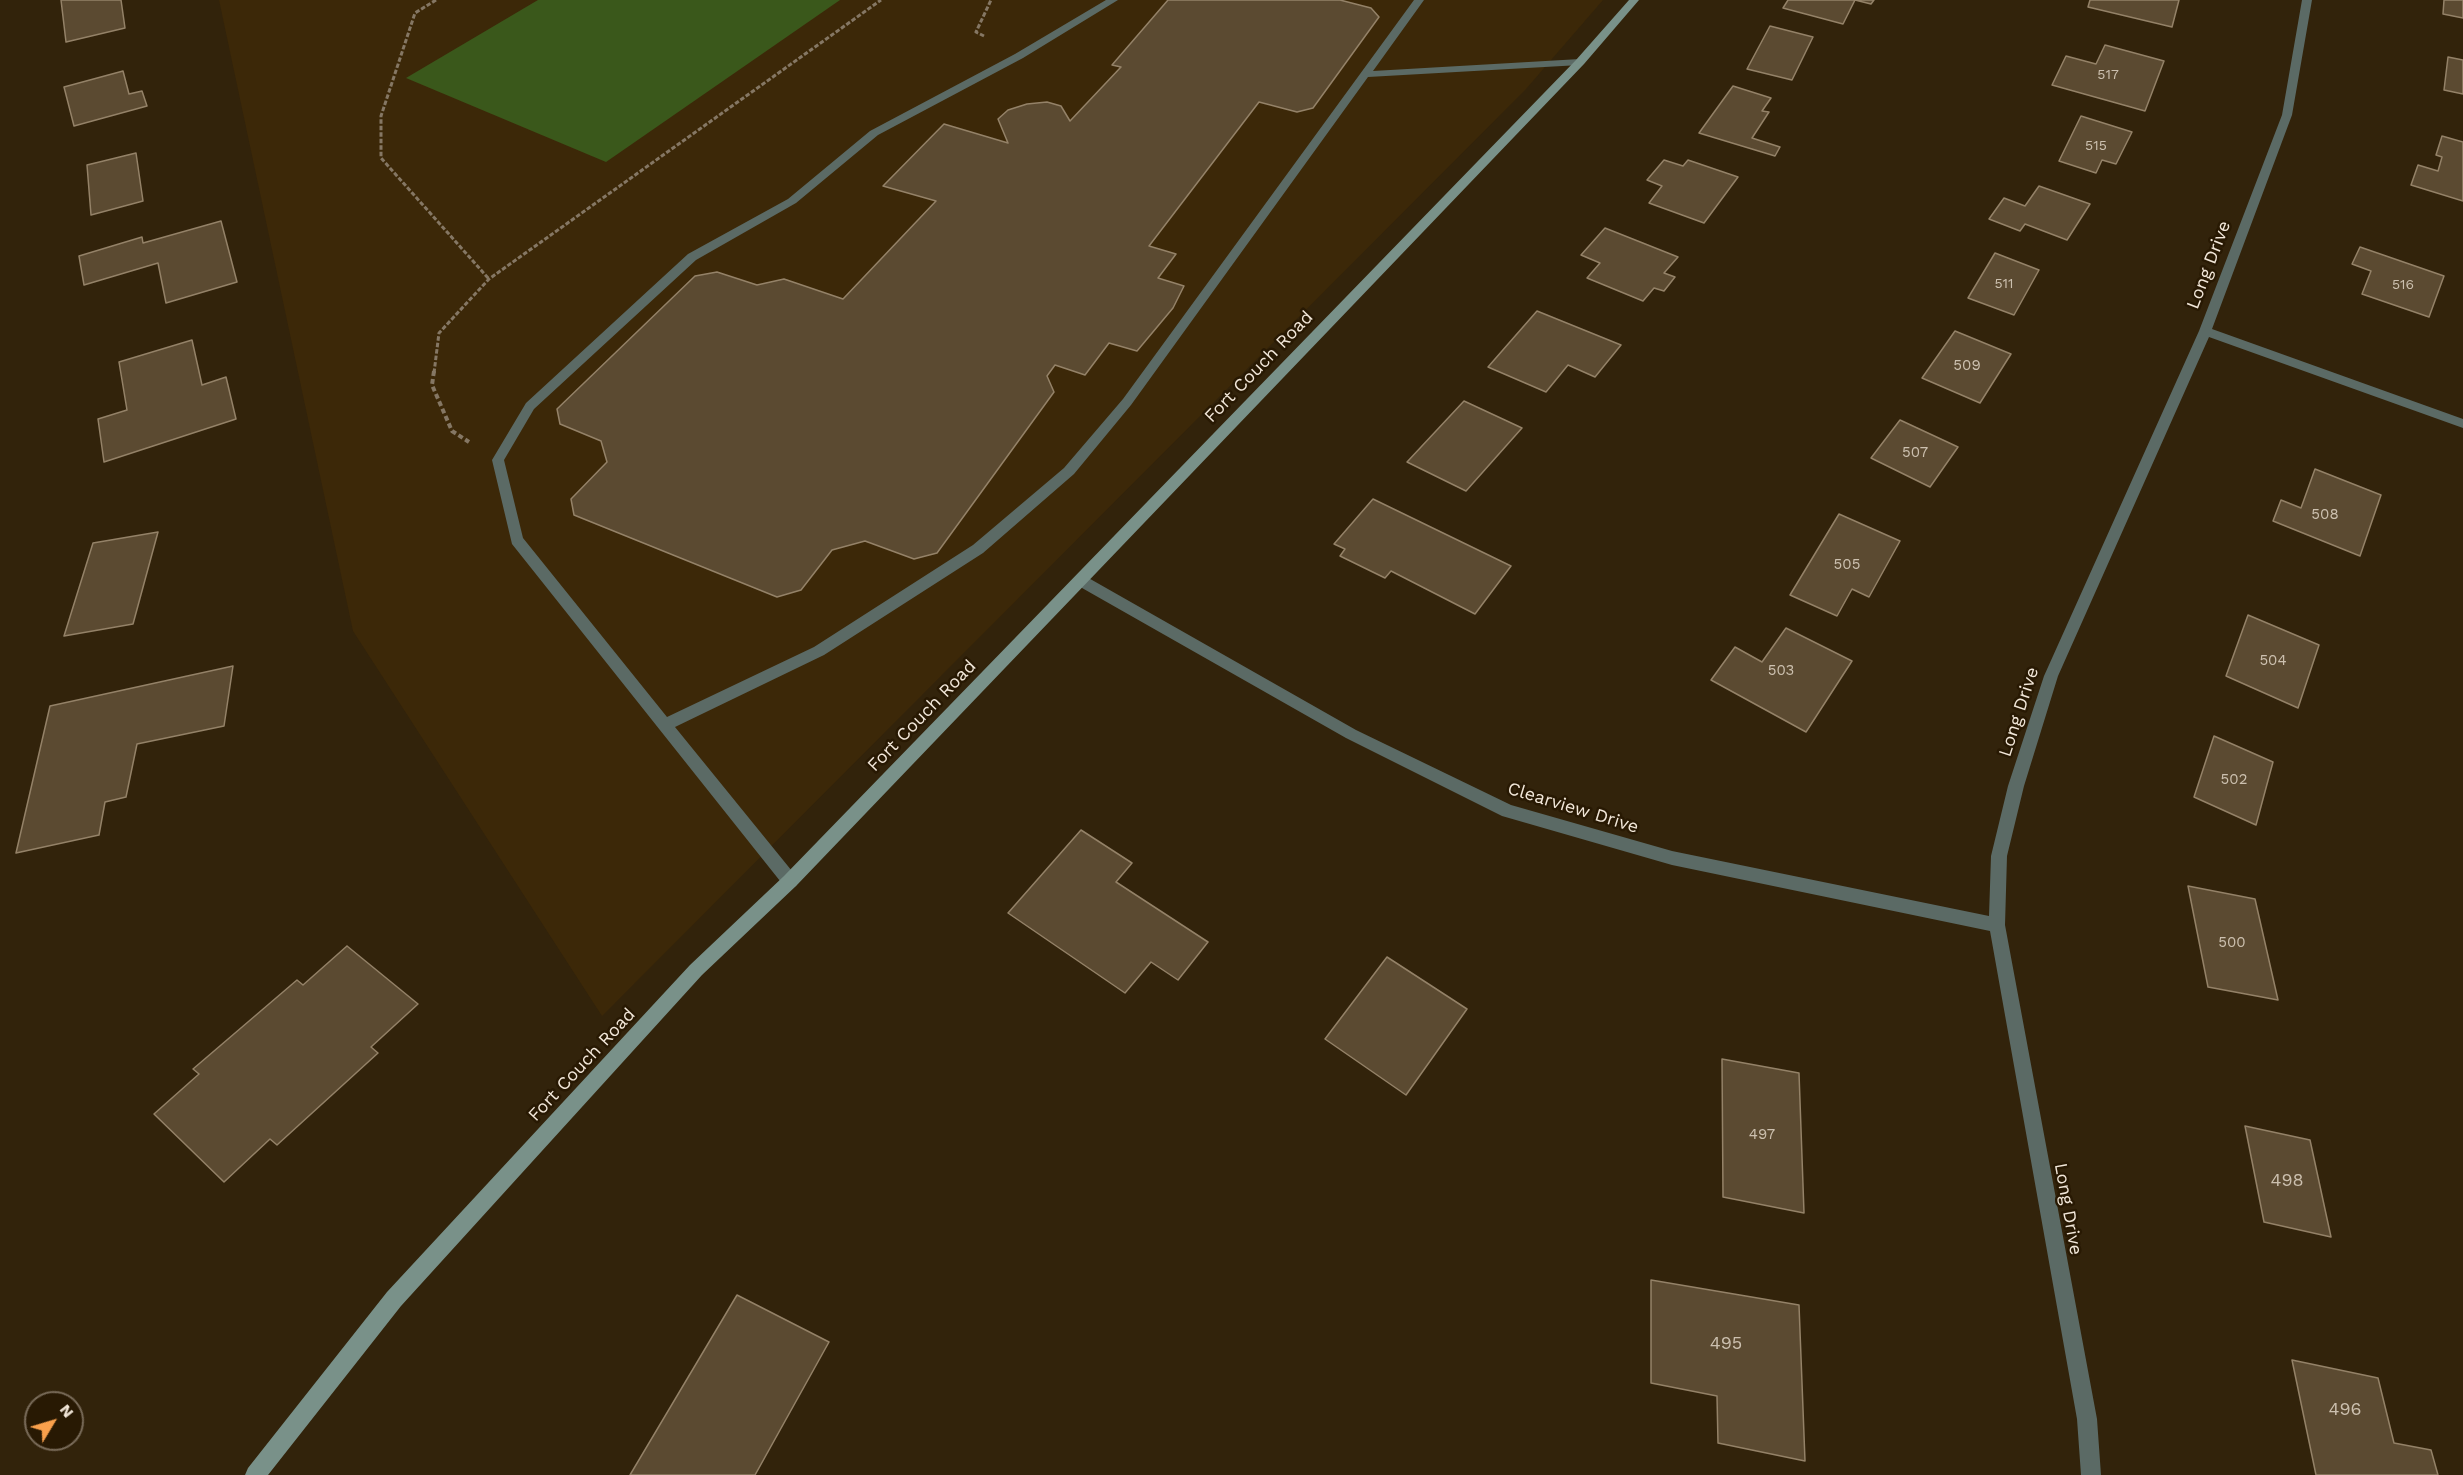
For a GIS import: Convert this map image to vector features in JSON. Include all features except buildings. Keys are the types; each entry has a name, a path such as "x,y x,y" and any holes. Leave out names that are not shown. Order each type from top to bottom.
{"street":[{"path":"790,881 517,540 498,460 530,406 692,257 792,201 874,133 1019,56 1113,0"},
{"path":"665,725 819,651 978,549 1069,471 1127,402 1419,0"},
{"name":"Fort Couch Road","path":"255,1475 394,1299 696,970 790,881 1580,62 1634,0"},
{"name":"Long Drive","path":"2091,1475 2086,1419 1997,925 1999,856 2016,786 2051,676 2205,331 2288,115 2307,0"},
{"path":"1365,74 1580,62"},
{"path":"2205,331 2463,424"},
{"name":"Clearview Drive","path":"1080,580 1351,734 1507,811 1672,858 1997,925"}],"path":[{"path":"436,0 415,13 381,116 381,158 489,279"},
{"path":"498,460 452,431 432,385 439,333 489,279 881,0"}],"shaded area":[{"path":"219,0 1603,0 1526,89 602,1016 353,631"}],"green space":[{"path":"538,0 840,0 606,162 406,78"}]}
